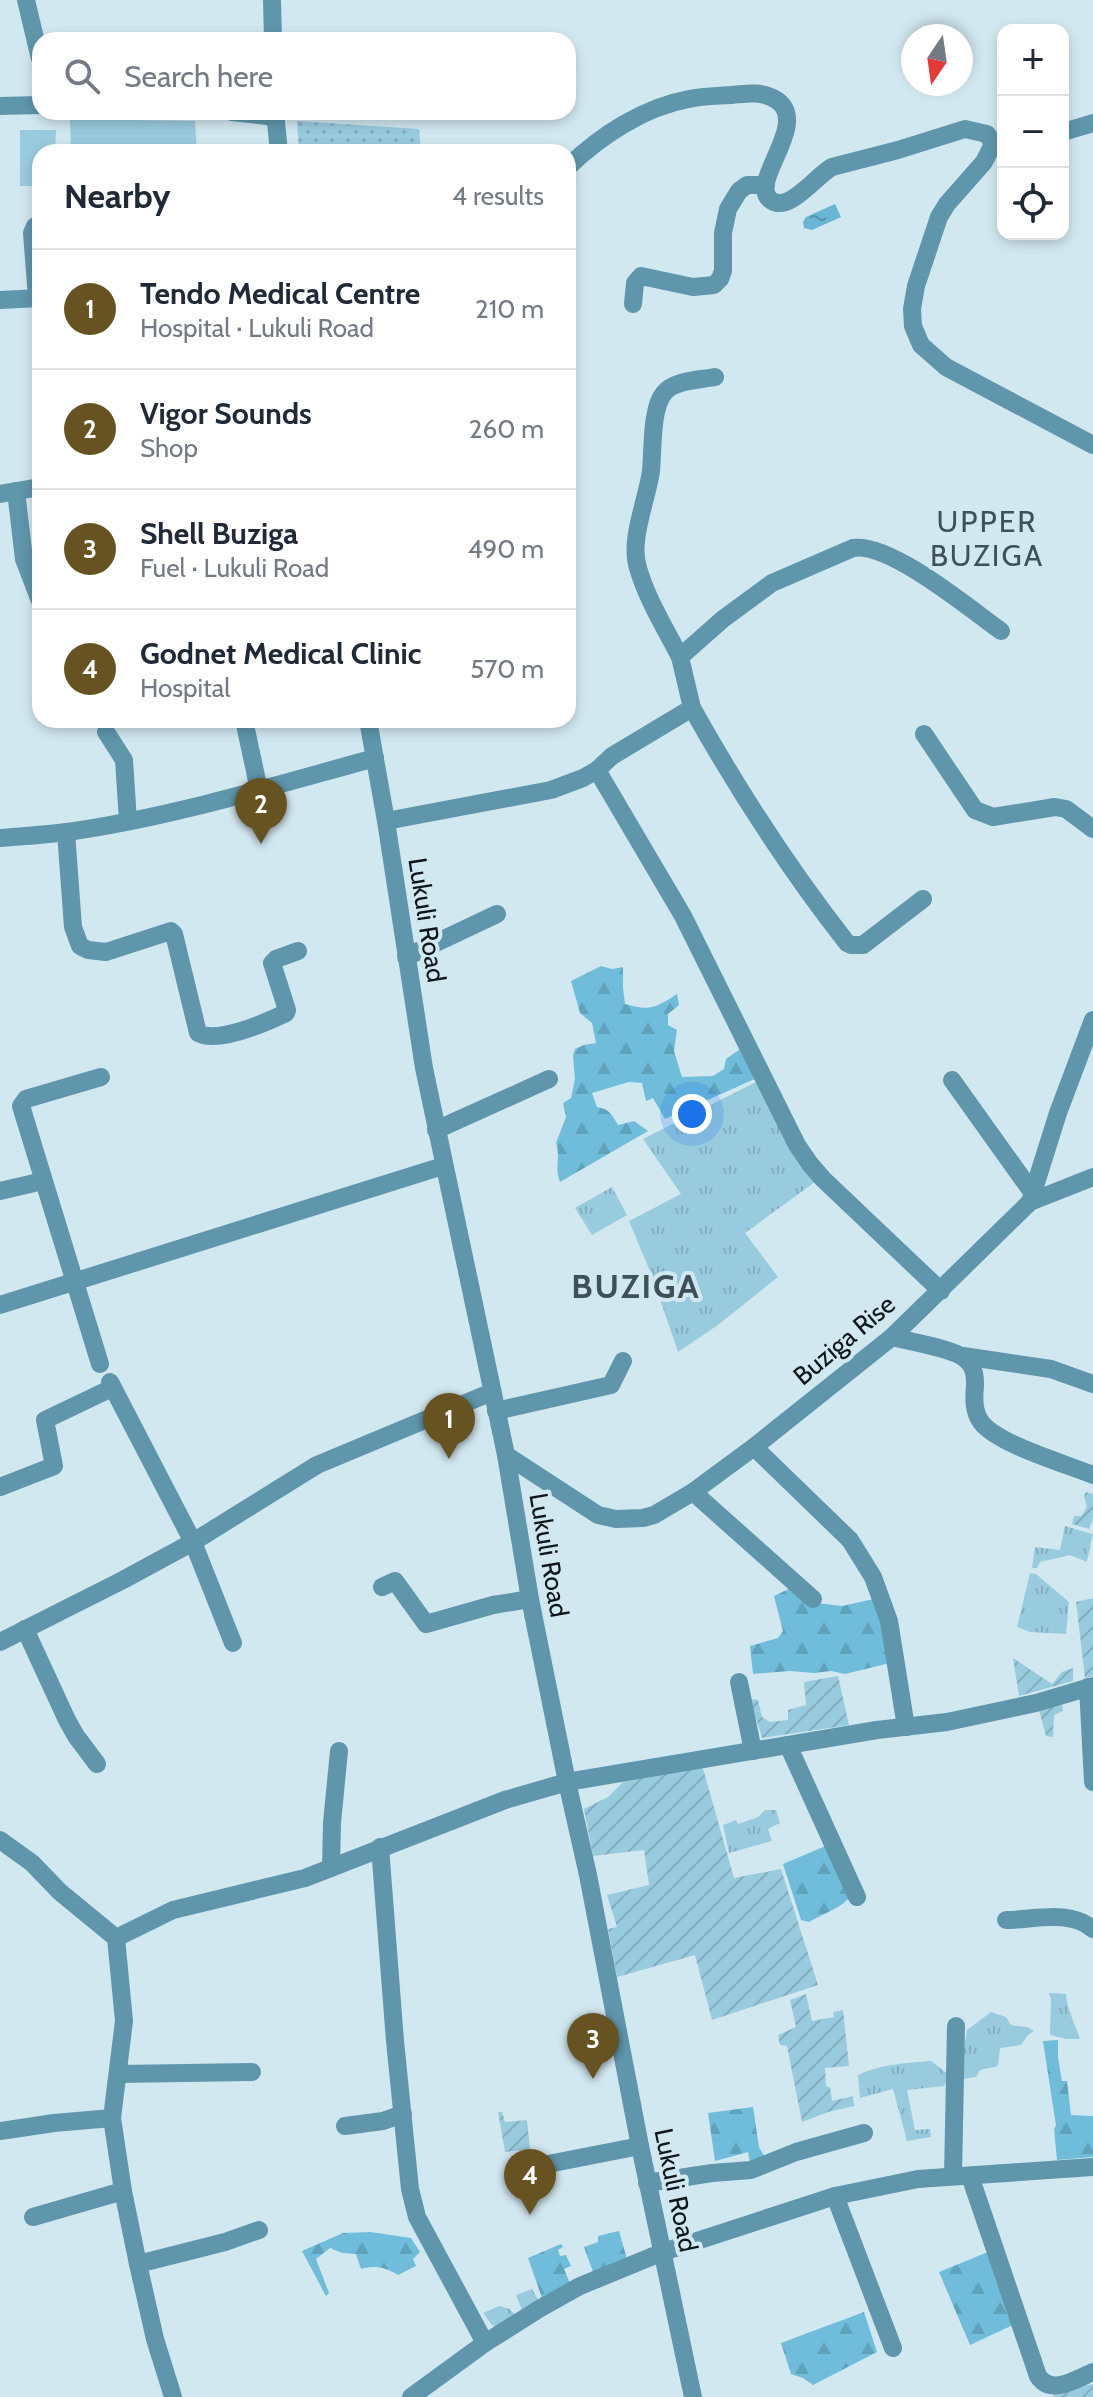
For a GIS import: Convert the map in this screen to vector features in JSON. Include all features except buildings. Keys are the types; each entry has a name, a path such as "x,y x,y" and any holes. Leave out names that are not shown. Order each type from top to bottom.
{"street":[{"path":"26,0 34,32"},
{"path":"272,0 273,32"},
{"path":"576,160 607,135 662,107 686,99 754,93 777,100 786,109 788,121 766,185 767,196 772,201 786,203 792,200 823,171 840,164 965,129 987,134 997,143"},
{"path":"0,106 32,105"},
{"path":"276,120 278,144"},
{"path":"1069,130 1093,123"},
{"path":"997,145 939,217 916,286 913,326 921,345 946,367 1093,445"},
{"path":"633,304 635,283 641,276 693,287 714,285 723,271 723,233 728,209 739,191 747,185 766,185"},
{"path":"0,300 32,298"},
{"path":"715,377 677,384 665,391 658,403 650,474 638,533 637,565 653,606 680,657 692,708 731,777 806,890 847,943 863,945 923,899"},
{"path":"32,488 8,493 32,580"},
{"path":"680,657 723,619 772,583 860,547 875,550 923,574 1001,631"},
{"path":"386,821 551,790 597,770 612,756 692,708"},
{"path":"246,728 259,790"},
{"name":"Lukuli Road","path":"369,728 436,1130 506,1455 530,1599 693,2397"},
{"path":"106,732 124,760 128,821"},
{"path":"924,734 975,810 993,817 1055,807 1066,809 1093,829"},
{"path":"0,838 66,832 128,821 375,758"},
{"path":"597,770 683,916 797,1145 823,1179 941,1291"},
{"path":"66,832 73,927 80,946 106,952 171,931 198,1033 203,1036 220,1036 286,1013 272,963 298,951"},
{"path":"406,957 497,914"},
{"name":"Buziga Rise","path":"506,1455 598,1515 616,1519 654,1515 693,1492 754,1447 892,1337 1031,1197 1093,1020"},
{"path":"100,1364 21,1106 23,1101 101,1077"},
{"path":"436,1130 549,1079"},
{"path":"952,1080 1031,1197 1093,1177"},
{"path":"0,1305 443,1166"},
{"path":"0,1191 43,1181"},
{"path":"892,1337 963,1356 1051,1369 1093,1384"},
{"path":"963,1356 973,1368 975,1376 975,1409 988,1429 1031,1451 1093,1475"},
{"path":"496,1411 611,1385 623,1361"},
{"path":"0,1487 54,1466 45,1420 111,1385 193,1542 233,1643"},
{"path":"0,1642 193,1542 317,1465 492,1392"},
{"path":"754,1447 850,1540 873,1577 889,1621 906,1727"},
{"path":"693,1492 813,1599"},
{"path":"382,1587 395,1581 426,1624 493,1605 530,1599"},
{"path":"25,1629 67,1720 97,1764"},
{"path":"739,1682 753,1751"},
{"path":"116,1938 173,1910 305,1878 505,1800 567,1782 947,1722 1036,1703 1090,1687 1093,1782"},
{"path":"788,1745 857,1897"},
{"path":"331,1868 339,1751"},
{"path":"1,1842 32,1863 60,1892 116,1938 124,2021 112,2118 138,2264 155,2339 173,2397"},
{"path":"380,1847 410,2189 417,2217 485,2343"},
{"path":"1006,1920 1056,1917 1087,1923 1093,1929"},
{"path":"956,2026 962,2176 1038,2376 1043,2383 1051,2386 1093,2372"},
{"path":"118,2074 252,2072"},
{"path":"345,2126 383,2121 403,2114"},
{"path":"0,2131 112,2118"},
{"path":"647,2183 751,2170 796,2152 864,2133"},
{"path":"543,2165 640,2146"},
{"path":"411,2397 485,2343 580,2286 663,2252 835,2196 918,2179 1093,2167"},
{"path":"33,2217 123,2191"},
{"path":"835,2196 893,2348"},
{"path":"138,2264 259,2230"}],"green space":[{"path":"70,120 195,121 196,144 71,144"},
{"path":"297,121 419,129 420,144 298,144"},
{"path":"20,130 56,130 55,144 32,144 32,186 20,186"},
{"path":"601,966 612,969 623,967 625,1004 652,1007 677,994 679,1005 668,1014 668,1025 677,1030 674,1051 682,1077 713,1076 724,1069 726,1059 743,1047 757,1078 665,1119 653,1098 646,1101 642,1083 629,1082 592,1093 597,1107 608,1111 618,1125 634,1121 648,1131 560,1182 556,1143 566,1117 563,1103 571,1098 575,1079 573,1056 575,1049 596,1043 592,1023 580,1013 571,981"},
{"path":"756,1082 815,1182 745,1233 778,1277 678,1352 629,1221 681,1194 643,1139"},
{"path":"612,1187 627,1215 592,1235 575,1208"},
{"path":"1086,1492 1093,1494 1093,1518 1089,1529 1072,1524 1074,1516 1081,1516 1087,1507"},
{"path":"1065,1526 1093,1532 1087,1562 1070,1555 1040,1562 1037,1568 1032,1568 1035,1547 1060,1550"},
{"path":"1030,1573 1036,1574 1069,1602 1066,1634 1030,1632 1017,1627"},
{"path":"793,1587 808,1602 842,1606 878,1598 890,1663 845,1674 790,1671 753,1674 750,1646 778,1638 783,1631 774,1596"},
{"path":"1093,1598 1093,1676 1085,1678 1076,1602"},
{"path":"1013,1658 1052,1684 1062,1672 1073,1668 1073,1681 1019,1696"},
{"path":"838,1676 849,1725 762,1738 750,1699 758,1700 762,1717 770,1722 788,1720 788,1710 806,1705 804,1682"},
{"path":"1062,1703 1063,1711 1054,1715 1053,1737 1046,1736 1039,1710"},
{"path":"702,1765 734,1878 781,1869 818,1985 712,2020 695,1955 617,1977 608,1929 617,1927 607,1895 649,1885 644,1850 593,1856 584,1809 608,1797 623,1782"},
{"path":"765,1810 776,1810 780,1823 768,1829 772,1841 729,1853 723,1825 758,1817"},
{"path":"828,1845 852,1895 838,1907 809,1922 801,1920 783,1864"},
{"path":"1049,1993 1066,1994 1080,2039 1050,2035"},
{"path":"806,1994 812,2021 834,2017 833,2012 843,2010 849,2066 825,2068 826,2086 830,2087 832,2101 853,2096 854,2106 802,2122 787,2046 780,2045 778,2035 796,2027 790,2000"},
{"path":"991,2012 1006,2017 1011,2025 1034,2031 1021,2045 1000,2048 998,2066 980,2070 976,2077 964,2079 962,2061 967,2030"},
{"path":"1058,2040 1058,2058 1062,2081 1067,2081 1071,2115 1093,2116 1093,2157 1057,2160 1056,2126 1043,2041"},
{"path":"931,2061 949,2075 944,2086 907,2090 915,2130 930,2129 931,2137 907,2141 893,2089 860,2098 858,2075 884,2066"},
{"path":"753,2107 759,2147 767,2161 751,2168 748,2152 715,2161 708,2113"},
{"path":"498,2112 502,2112 505,2122 527,2120 530,2149 505,2152"},
{"path":"619,2231 627,2259 593,2272 584,2247 598,2242 598,2236"},
{"path":"370,2232 411,2238 420,2252 413,2259 416,2266 398,2275 380,2268 361,2269 356,2254 330,2248 316,2259 329,2293 326,2296 302,2251 343,2233"},
{"path":"561,2244 563,2247 558,2250 560,2256 566,2255 571,2266 564,2269 570,2283 542,2298 528,2258"},
{"path":"988,2252 1015,2324 970,2345 939,2272"},
{"path":"532,2289 539,2301 523,2313 516,2295"},
{"path":"499,2306 510,2309 518,2319 500,2330 483,2313"},
{"path":"864,2312 877,2352 813,2385 791,2374 781,2343"},
{"path":"1093,2384 1093,2397 1054,2397 1052,2393"}],"water":[{"path":"835,204 841,217 812,230 804,228 806,217"}],"place":[{"name":"Vigor Sounds","path":"261,844"},
{"name":"Tendo Medical Centre","path":"449,1459"},
{"name":"Shell Buziga","path":"593,2079"},
{"name":"Godnet Medical Clinic","path":"530,2215"}],"district":[{"name":"UPPER BUZIGA","path":"987,539"},
{"name":"BUZIGA","path":"636,1286"}]}
